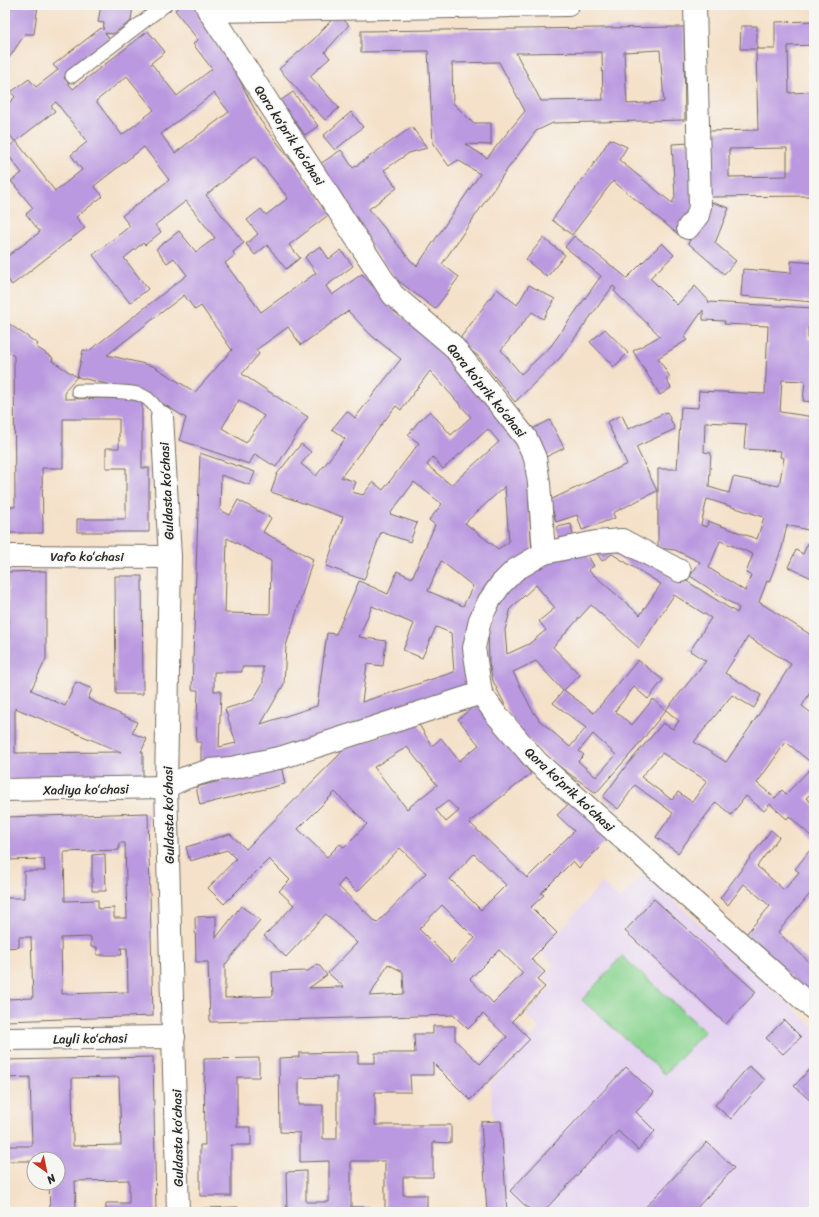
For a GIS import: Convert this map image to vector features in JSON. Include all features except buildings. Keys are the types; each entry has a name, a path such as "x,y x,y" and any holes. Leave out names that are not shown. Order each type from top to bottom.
{"street":[{"path":"207,8 568,5"},
{"path":"688,228 698,215 700,206 695,5"},
{"name":"Qora koʻprik koʻchasi","path":"207,8 393,295 452,345 526,438 535,458 539,483 544,553 516,570 501,584 489,601 480,620 474,648 481,693 495,713 537,762 814,1009"},
{"name":"Guldasta koʻchasi","path":"162,417 170,557 166,787 178,1212"},
{"path":"544,553 596,542 622,540 680,571"},
{"name":"Vafo koʻchasi","path":"5,556 170,557"},
{"path":"166,787 185,778 211,770 231,768 283,757 481,693"},
{"name":"Xadiya koʻchasi","path":"5,790 166,787"},
{"name":"Layli koʻchasi","path":"5,1039 174,1037"}],"lane":[{"path":"72,76 165,5"},
{"path":"78,391 141,394 155,405 162,417"}],"shaded area":[{"path":"644,874 814,1027 814,1212 507,1212 501,1121 493,1121 490,1083 540,1028 526,1015 553,985 544,976 554,965 541,952 602,883 620,899"}],"green space":[{"path":"622,956 705,1031 665,1074 582,1000"}]}
